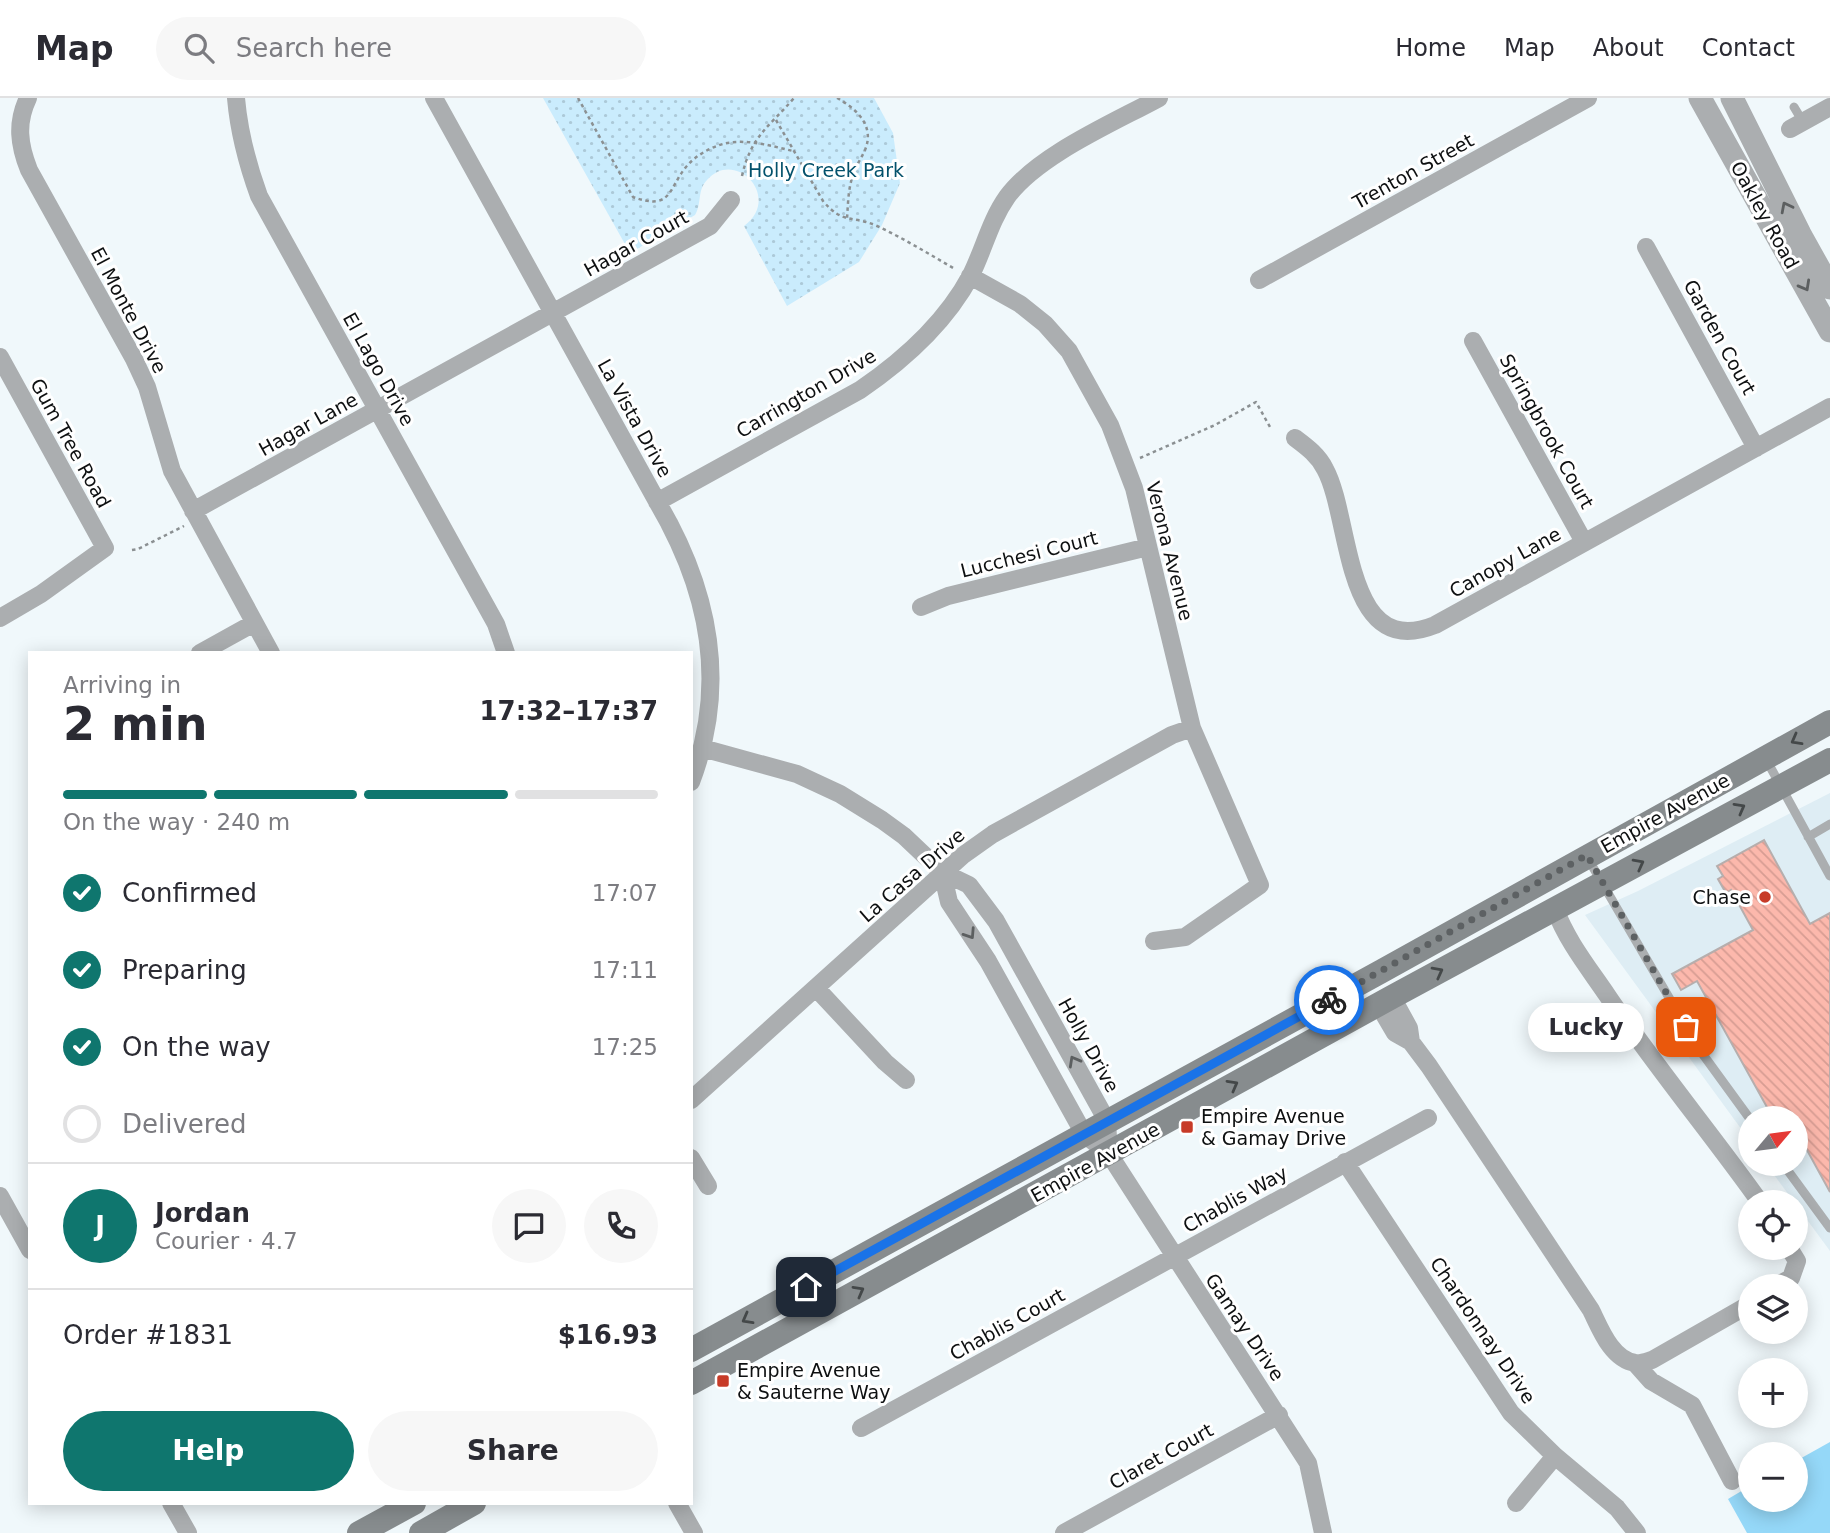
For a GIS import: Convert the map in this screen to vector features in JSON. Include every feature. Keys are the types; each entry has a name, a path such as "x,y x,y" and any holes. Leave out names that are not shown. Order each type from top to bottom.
{"main road":[{"name":"Empire Avenue","path":"693,1349 1830,722"},
{"name":"Empire Avenue","path":"693,1382 1385,1001 1830,760"},
{"path":"1385,1001 1381,984 1433,954 1460,927"},
{"path":"359,1533 410,1505"},
{"path":"421,1533 470,1505"}],"street":[{"name":"El Monte Drive","path":"28,98 23,109 19,133 29,170 134,359 146,387 189,519 270,651"},
{"name":"El Lago Drive","path":"236,98 239,129 247,164 259,196 496,624 505,651"},
{"name":"La Vista Drive","path":"434,98 684,552 705,620 710,661 711,692 702,748 693,776"},
{"name":"Carrington Drive","path":"657,502 860,390 885,373 926,336 970,276 991,225 1007,197 1025,177 1054,156 1159,98"},
{"name":"Oakley Road","path":"1700,98 1830,331"},
{"name":"Oakley Road","path":"1732,98 1830,288"},
{"name":"Trenton Street","path":"1259,280 1580,100"},
{"path":"1796,119 1830,107"},
{"name":"Hagar Court","path":"553,313 710,226 731,200"},
{"name":"Garden Court","path":"1646,247 1756,448"},
{"name":"Verona Avenue","path":"970,276 1020,304 1045,324 1069,351 1110,425 1134,488 1192,727 1260,885 1185,937 1154,941"},
{"name":"Hagar Lane","path":"189,519 378,409 553,313"},
{"name":"Springbrook Court","path":"1473,341 1584,542"},
{"name":"Gum Tree Road","path":"0,357 105,548 41,594 0,618"},
{"name":"Canopy Lane","path":"1295,438 1318,457 1334,489 1364,604 1386,625 1409,632 1435,625 1830,407"},
{"name":"Lucchesi Court","path":"921,607 948,596 1148,547"},
{"path":"204,651 254,623"},
{"name":"La Casa Drive","path":"693,1098 942,873 993,834 1172,735 1192,727"},
{"name":"Holly Drive","path":"702,748 797,774 840,794 904,836 942,873 969,885 996,921 1107,1121 1108,1154"},
{"name":"Holly Drive","path":"942,873 949,902 988,961 1084,1134 1108,1154"},
{"path":"1555,909 1573,946 1644,1050 1751,1190"},
{"path":"816,988 885,1062 906,1080"},
{"path":"1385,1001 1395,1032 1411,1042 1429,1066 1591,1310 1606,1340 1620,1355 1635,1363 1651,1381 1692,1405 1732,1481"},
{"name":"Chablis Way","path":"1173,1257 1428,1118"},
{"name":"Gamay Drive","path":"1108,1154 1308,1463 1323,1533"},
{"path":"693,1161 708,1186"},
{"name":"Chardonnay Drive","path":"1345,1162 1511,1413 1555,1456 1617,1508 1637,1533"},
{"path":"0,1196 28,1246"},
{"name":"Chablis Court","path":"861,1428 1173,1257"},
{"path":"1635,1363 1652,1360 1738,1311"},
{"name":"Claret Court","path":"1064,1533 1279,1415"},
{"path":"1516,1503 1555,1456"},
{"path":"172,1505 188,1533"},
{"path":"678,1505 694,1533"}],"lane":[{"path":"1765,758 1830,876"},
{"path":"1808,837 1830,824"},
{"path":"1587,855 1699,1049 1741,1106"},
{"path":"1792,1176 1830,1228"}],"path":[{"path":"578,98 633,197 648,202 662,199 674,189 685,168 701,153 724,144 754,142 793,151"},
{"path":"742,176 747,155 754,142 794,98"},
{"path":"837,98 850,105 863,118 868,133 866,148 853,173 847,219"},
{"path":"776,120 823,201 833,213 847,219 874,224 970,276"},
{"path":"1140,458 1215,425 1256,402 1270,427"},
{"path":"132,550 189,519"}],"shaded area":[{"path":"1830,793 1830,1251 1808,1221 1808,1190 1785,1190 1775,1176 1808,1176 1808,1106 1738,1106 1738,1125 1585,915 1638,891"}],"green space":[{"name":"Holly Creek Park","path":"543,98 874,98 893,133 900,183 882,225 859,262 787,306 744,226 755,214 759,202 757,190 751,180 730,170 718,172 704,184 695,215 630,253"}],"water":[{"path":"1830,1442 1830,1533 1747,1533 1728,1499 1738,1493 1738,1512 1808,1512 1808,1454"}],"building":[{"path":"1764,840 1810,924 1830,913 1830,1192 1808,1152 1808,1106 1766,1106 1697,981 1681,990 1672,974 1753,930 1731,890 1726,893 1718,879 1723,876 1717,866"}],"way so far":[{"path":"1329,1000 1587,855 1686,1027"}],"place":[{"name":"Chase","path":"1765,897"},
{"name":"Lucky","path":"1686,1027"},
{"name":"Empire Avenue & Gamay Drive","path":"1187,1127"},
{"name":"Empire Avenue & Sauterne Way","path":"723,1381"}],"route":[{"path":"806,1287 1329,1000"}]}
